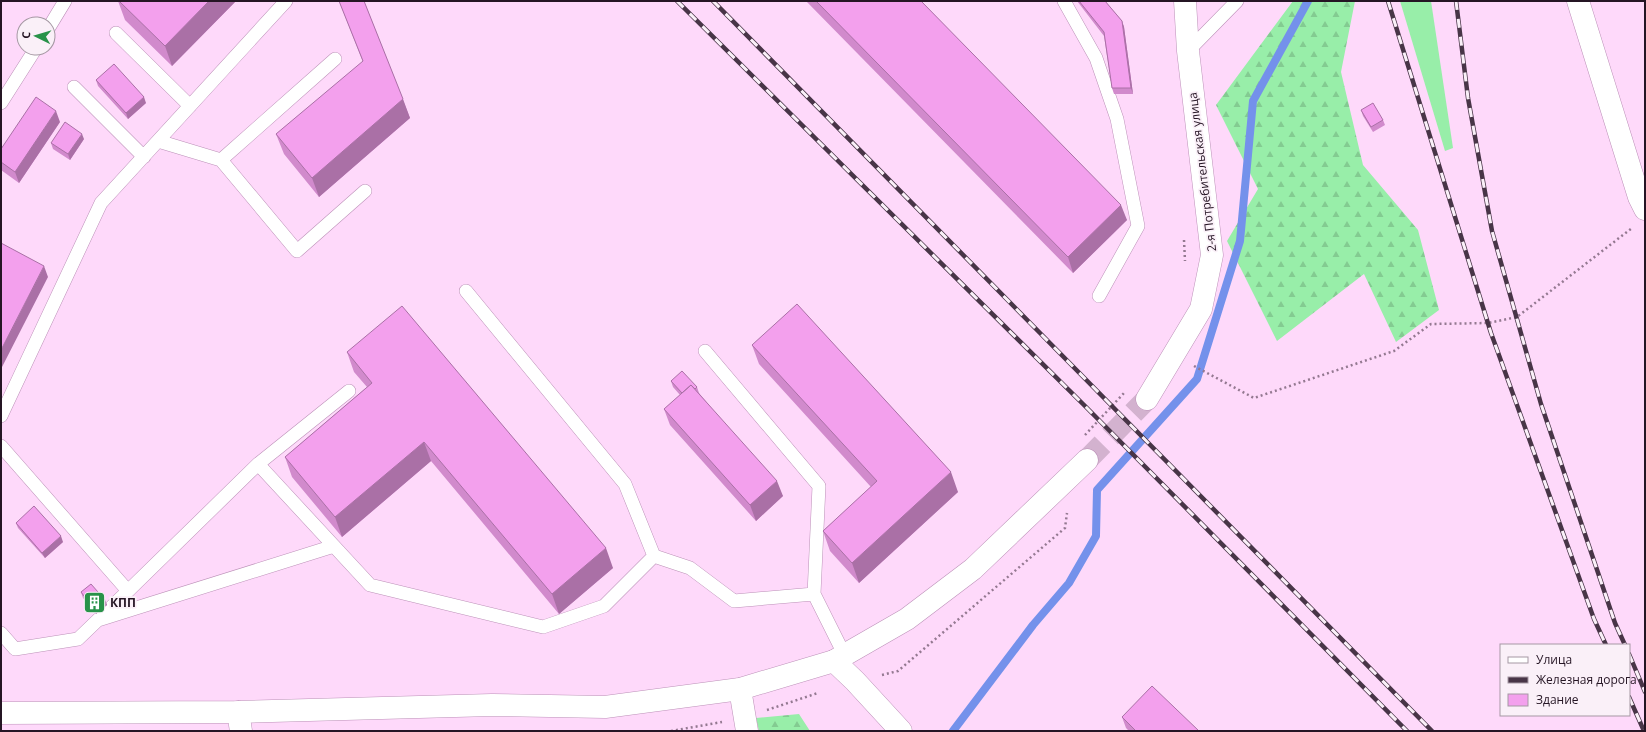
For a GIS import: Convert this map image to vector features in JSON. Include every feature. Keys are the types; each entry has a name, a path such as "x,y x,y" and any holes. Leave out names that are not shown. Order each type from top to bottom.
{"street":[{"name":"2-я Потребительская улица","path":"1147,399 1201,309 1212,255 1188,51 1185,1"},
{"path":"1578,1 1643,201"},
{"path":"1,713 240,721 492,705 605,707 740,689 839,658 907,619 973,569 1081,457"},
{"path":"839,658 855,681 901,731"},
{"path":"740,689 745,724"}],"lane":[{"path":"56,16 65,1"},
{"path":"1,416 101,203 286,1"},
{"path":"1064,1 1096,58 1117,119 1138,226 1099,296"},
{"path":"1188,51 1237,1"},
{"path":"116,33 190,106"},
{"path":"1,103 31,56"},
{"path":"221,160 335,59"},
{"path":"74,87 144,157"},
{"path":"158,141 221,160 297,251 366,191"},
{"path":"466,291 625,484 654,556 690,568 734,601 814,594"},
{"path":"705,351 819,486 814,594 839,658"},
{"path":"1,633 15,649 78,639 258,464 349,391"},
{"path":"1,446 128,591"},
{"path":"258,464 370,585 543,627 604,606 654,556"},
{"path":"98,620 334,546"}],"path":[{"path":"1173,355 1254,398 1394,351 1431,324 1488,322 1517,317 1633,228"},
{"path":"1184,232 1185,262"},
{"path":"671,731 745,724 855,681 898,671 1065,528 1081,457 1128,389"}],"green space":[{"path":"1293,1 1355,1 1341,72 1363,165 1418,230 1439,310 1396,342 1364,274 1277,341 1227,241 1258,189 1216,105"},
{"path":"1400,1 1431,1 1453,148 1445,151"},
{"path":"799,714 810,731 759,731 756,718"}],"building":[{"path":"119,1 209,1 165,46"},
{"path":"339,1 364,1 403,99 312,178 276,134 363,61"},
{"path":"816,1 921,1 1121,205 1068,257"},
{"path":"1079,1 1105,1 1122,21 1131,88 1112,88 1104,32"},
{"path":"114,64 144,97 126,113 96,80"},
{"path":"36,97 56,111 15,172 1,162 1,149"},
{"path":"1373,103 1383,120 1371,127 1361,110"},
{"path":"65,122 82,134 68,154 51,143"},
{"path":"1,243 44,266 1,350"},
{"path":"797,304 951,472 852,563 823,531 877,481 752,345"},
{"path":"402,306 606,548 552,594 424,442 335,517 285,457 372,383 347,352"},
{"path":"682,371 697,387 695,389 691,385 682,393 671,381"},
{"path":"691,385 777,481 750,505 664,409"},
{"path":"34,506 61,536 42,553 16,523"},
{"name":"КПП","path":"91,584 105,600 94,609 81,592"},
{"path":"1152,686 1199,731 1136,731 1122,717"}],"waterway":[{"path":"953,731 1033,625 1069,583 1096,536 1097,490 1197,379 1240,241 1253,101 1308,1"}],"tunnel":[{"path":"1087,460 1147,399"}],"railway":[{"path":"677,1 1086,407 1407,731"},
{"path":"713,1 1432,731"},
{"path":"1388,1 1491,333 1594,619 1606,644"},
{"path":"1456,1 1468,98 1492,231 1541,404 1615,623 1625,644"},
{"path":"1630,656 1645,692"},
{"path":"1630,699 1644,731"}],"place":[{"name":"КПП","path":"95,602"}]}
